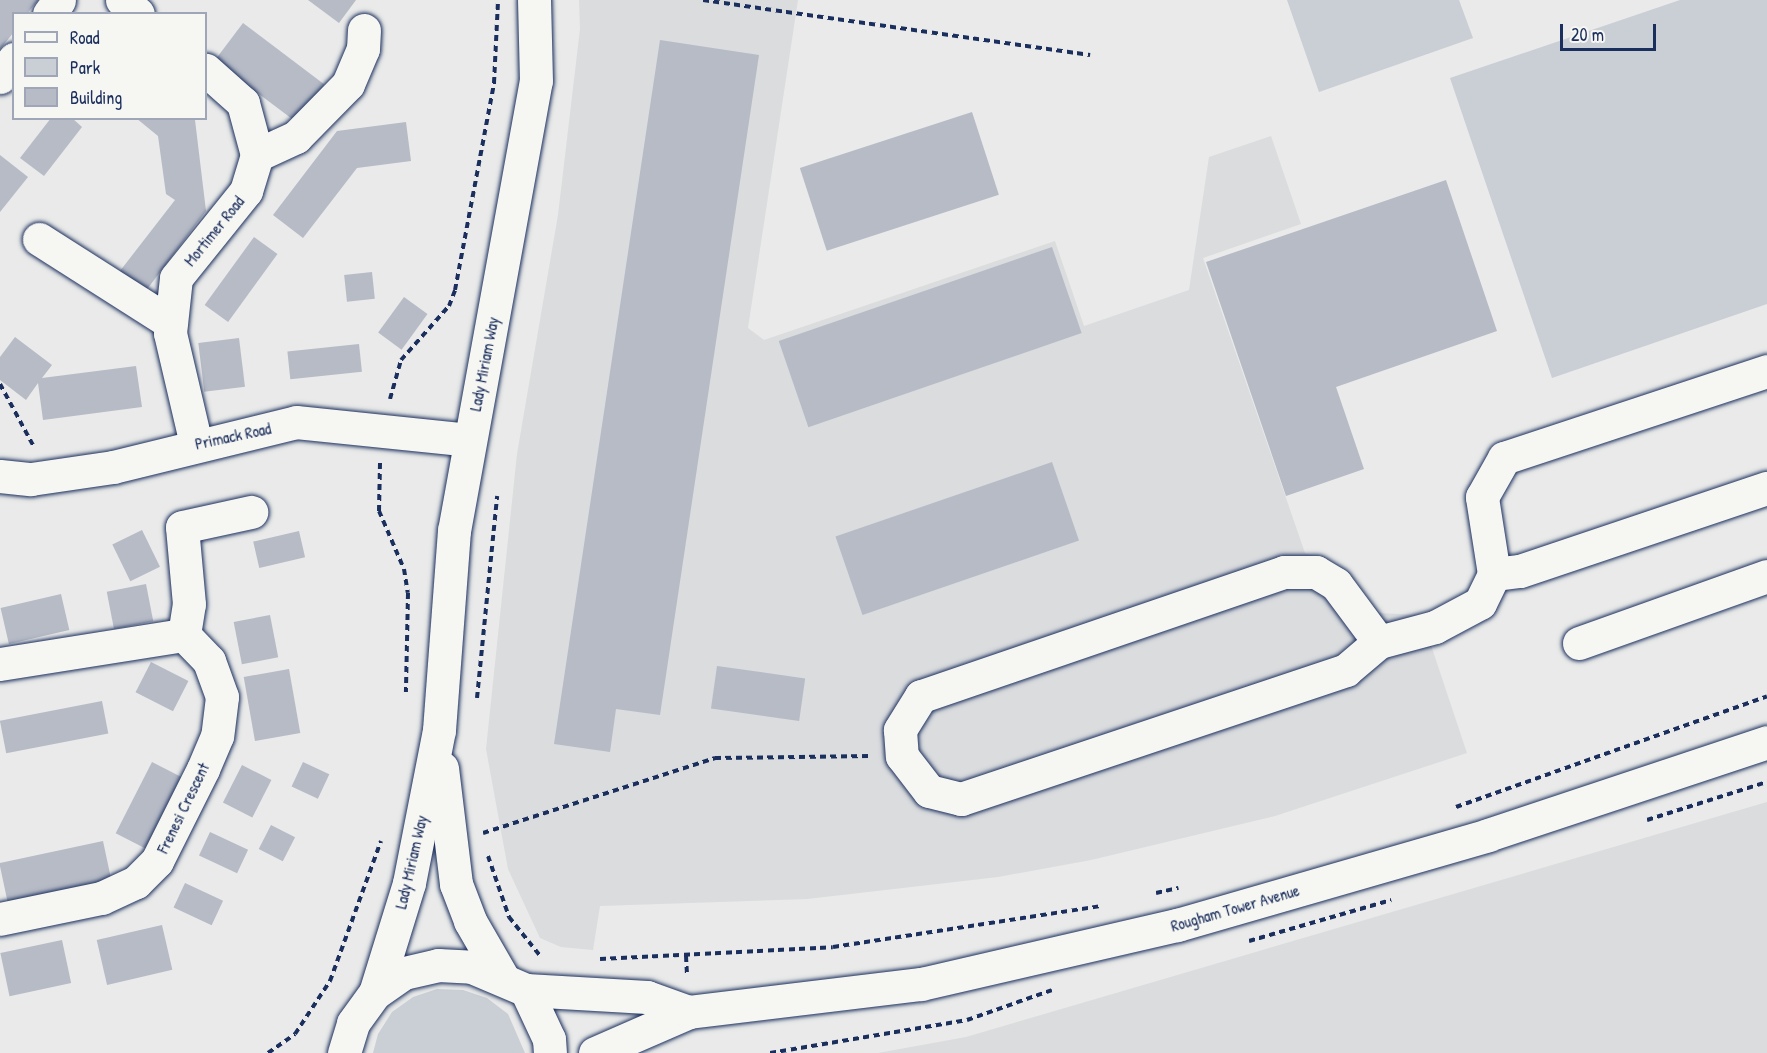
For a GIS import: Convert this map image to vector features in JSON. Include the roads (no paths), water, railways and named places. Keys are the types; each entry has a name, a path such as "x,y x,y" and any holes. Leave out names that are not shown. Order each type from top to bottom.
{"street":[{"path":"123,0 136,12"},
{"name":"Lady Miriam Way","path":"375,993 409,883 439,730 454,531 536,81 534,0"},
{"path":"207,71 243,103 257,154 296,137 348,84 363,49 364,30"},
{"path":"0,77 12,62"},
{"name":"Mortimer Road","path":"196,444 171,323 176,278 246,191 257,154"},
{"path":"39,238 171,323"},
{"path":"1379,642 1336,584 1316,572 1284,572 921,696 900,730 902,756 929,791 961,799 1346,670 1379,642 1435,627 1480,603 1494,574 1482,497 1504,458 1767,371"},
{"name":"Primack Road","path":"0,476 49,477 113,467 196,444 296,422 469,440"},
{"path":"1494,574 1520,572 1767,488"},
{"path":"0,664 184,635 189,604 182,527 251,512"},
{"path":"1579,643 1767,576"},
{"name":"Frenesi Crescent","path":"0,919 101,898 136,882 157,861 217,736 222,697 209,661 184,635"},
{"name":"Lady Miriam Way","path":"439,730 456,884 470,921 549,1039 550,1053"},
{"name":"Rougham Tower Avenue","path":"595,1053 689,1012 921,984 1177,925 1488,835 1767,742"},
{"name":"Rougham Tower Avenue","path":"375,993 404,973 438,964 472,967 515,985 647,997 689,1012"},
{"path":"330,1053 348,1038 375,993"}]}
